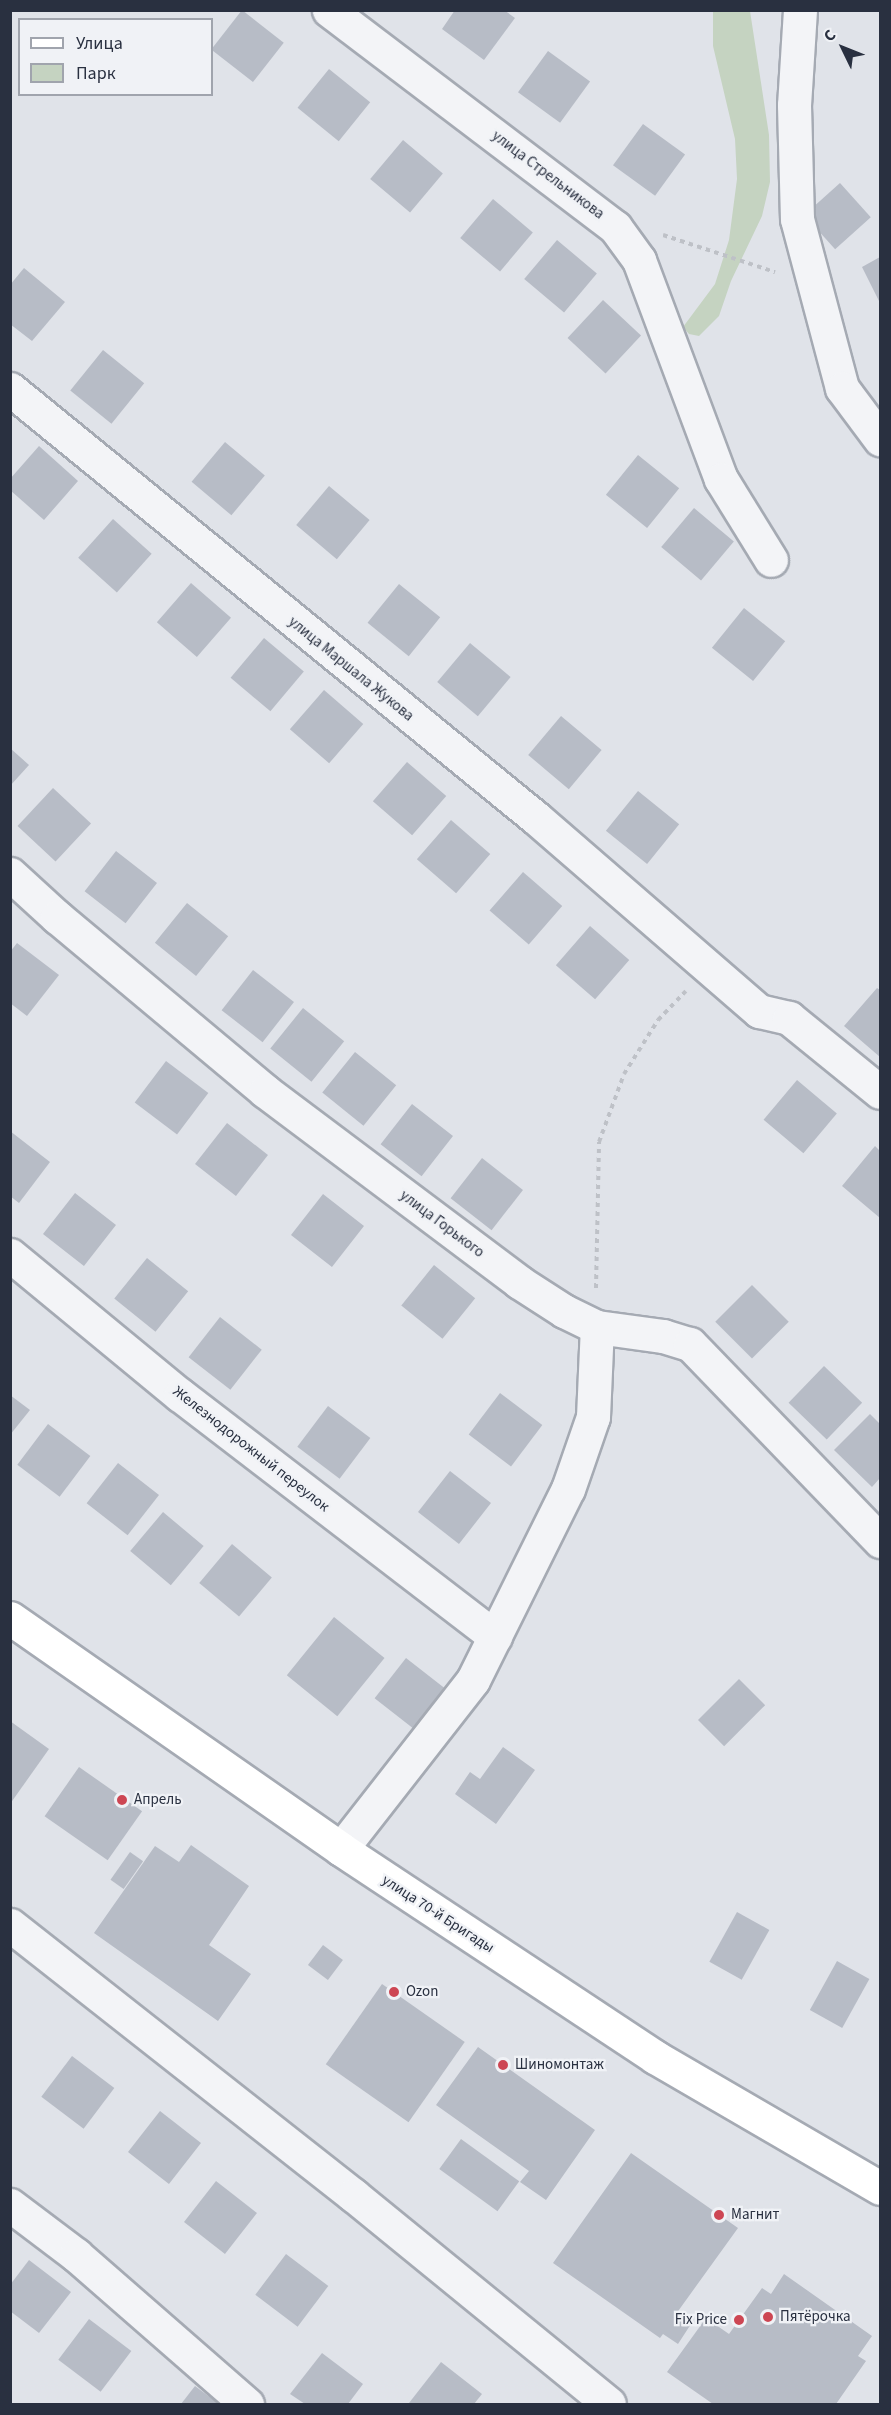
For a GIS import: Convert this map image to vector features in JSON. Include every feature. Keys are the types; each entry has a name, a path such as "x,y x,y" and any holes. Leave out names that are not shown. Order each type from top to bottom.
{"main road":[{"name":"улица 70-й Бригады","path":"10,1618 341,1850 655,2057 880,2188"}],"street":[{"name":"улица Стрельникова","path":"330,10 615,227 639,260 721,479 771,560"},
{"path":"800,10 794,105 797,219 842,388 880,439"},
{"name":"улица Маршала Жукова","path":"10,389 536,818 759,1011 789,1018 880,1092"},
{"name":"улица Горького","path":"10,874 66,925 266,1091 519,1282 564,1311 597,1327 663,1336 690,1344 880,1540"},
{"name":"Железнодорожный переулок","path":"10,1255 180,1395 495,1637"},
{"path":"341,1850 452,1709 495,1637 568,1489 593,1417 597,1327"},
{"path":"10,1925 353,2194 609,2404"},
{"path":"10,2205 76,2255 247,2404"}],"path":[{"path":"674,236 815,287"},
{"path":"597,1327 595,1220 599,1142 624,1074 700,958"}],"green space":[{"path":"713,11 750,11 769,135 770,182 762,216 731,281 719,316 699,336 689,334 683,327 715,284 729,240 737,179 735,139 713,46"}],"building":[{"path":"242,10 284,43 253,82 213,51 213,47"},
{"path":"455,10 504,10 515,18 484,60 442,29"},
{"path":"548,51 590,82 560,123 518,92"},
{"path":"329,69 370,102 339,141 298,108"},
{"path":"643,124 685,155 655,196 613,165"},
{"path":"403,140 443,173 410,212 370,179"},
{"path":"840,183 871,217 835,249 804,215"},
{"path":"493,199 533,232 500,271 460,238"},
{"path":"557,240 597,273 564,312 524,279"},
{"path":"880,257 880,303 862,267"},
{"path":"24,268 65,302 32,341 10,324 10,285"},
{"path":"603,300 641,335 606,373 568,338"},
{"path":"103,350 144,383 111,424 70,390"},
{"path":"225,442 265,475 231,515 192,482"},
{"path":"39,446 78,481 44,520 10,490 10,479"},
{"path":"638,455 679,488 647,528 606,495"},
{"path":"329,486 370,520 337,559 296,525"},
{"path":"694,508 734,541 701,580 661,547"},
{"path":"113,519 152,554 117,592 78,558"},
{"path":"191,583 231,618 197,657 157,622"},
{"path":"399,584 440,617 409,656 368,623"},
{"path":"744,608 785,641 753,681 712,648"},
{"path":"264,638 304,671 270,711 231,678"},
{"path":"470,643 511,677 478,716 437,682"},
{"path":"324,690 363,724 329,763 290,729"},
{"path":"561,716 602,750 569,789 528,755"},
{"path":"10,748 29,765 10,786"},
{"path":"407,762 446,796 412,835 373,801"},
{"path":"53,788 91,823 56,861 18,826"},
{"path":"638,791 679,824 647,864 606,831"},
{"path":"451,820 490,854 456,893 417,859"},
{"path":"116,851 157,883 126,923 85,891"},
{"path":"523,872 562,906 529,945 490,910"},
{"path":"187,903 228,936 196,976 155,943"},
{"path":"590,926 629,960 595,999 556,965"},
{"path":"17,943 59,975 27,1016 10,1003 10,952"},
{"path":"253,970 294,1002 263,1042 222,1010"},
{"path":"877,988 880,990 880,1057 844,1026"},
{"path":"303,1008 344,1041 311,1082 270,1048"},
{"path":"355,1052 396,1085 363,1126 322,1092"},
{"path":"166,1061 208,1093 177,1134 135,1103"},
{"path":"797,1080 837,1113 803,1153 764,1120"},
{"path":"412,1104 453,1136 422,1176 381,1144"},
{"path":"227,1123 268,1155 236,1196 195,1164"},
{"path":"10,1131 50,1162 19,1203 10,1196"},
{"path":"875,1146 880,1151 880,1218 842,1186"},
{"path":"482,1158 523,1190 492,1230 451,1198"},
{"path":"75,1193 116,1225 84,1266 43,1234"},
{"path":"323,1194 364,1226 332,1267 291,1235"},
{"path":"147,1258 188,1291 155,1332 114,1298"},
{"path":"434,1265 475,1298 442,1339 401,1305"},
{"path":"752,1285 789,1322 752,1359 715,1322"},
{"path":"220,1317 262,1350 230,1390 189,1357"},
{"path":"824,1366 862,1403 827,1440 789,1403"},
{"path":"500,1393 542,1425 511,1466 469,1435"},
{"path":"10,1395 30,1410 10,1435"},
{"path":"328,1406 370,1438 340,1479 297,1447"},
{"path":"870,1414 880,1424 880,1478 872,1487 834,1450"},
{"path":"48,1424 90,1456 60,1497 17,1465"},
{"path":"118,1463 159,1495 128,1535 87,1503"},
{"path":"450,1471 491,1503 459,1544 418,1512"},
{"path":"163,1512 204,1546 171,1585 130,1551"},
{"path":"232,1544 272,1577 239,1616 199,1583"},
{"path":"334,1617 385,1658 337,1716 287,1675"},
{"path":"406,1658 447,1690 416,1730 375,1698"},
{"path":"739,1679 765,1705 724,1746 698,1720"},
{"path":"10,1721 49,1749 10,1804"},
{"path":"503,1747 535,1770 496,1824 455,1794 470,1772 480,1779"},
{"path":"79,1767 142,1811 108,1860 45,1816"},
{"path":"191,1845 249,1886 209,1945 251,1974 218,2021 94,1933 155,1846 179,1862"},
{"path":"130,1852 143,1861 124,1889 110,1880"},
{"path":"737,1912 769,1930 742,1980 709,1962"},
{"path":"323,1945 343,1960 328,1980 308,1965"},
{"path":"837,1961 869,1979 842,2028 810,2010"},
{"path":"382,1984 465,2042 409,2122 326,2064"},
{"path":"478,2047 595,2130 546,2200 520,2182 529,2171 436,2105"},
{"path":"72,2056 114,2088 84,2129 41,2097"},
{"path":"160,2111 201,2143 169,2184 128,2152"},
{"path":"461,2139 519,2181 498,2211 439,2169"},
{"path":"631,2153 738,2228 676,2314 691,2324 678,2344 663,2334 660,2338 553,2263"},
{"path":"216,2181 257,2213 225,2254 184,2222"},
{"path":"286,2254 328,2286 298,2327 255,2295"},
{"path":"29,2260 71,2292 39,2333 10,2311 10,2285"},
{"path":"784,2274 872,2336 858,2356 866,2361 836,2404 713,2404 667,2372 706,2318 729,2334 762,2288 771,2294"},
{"path":"89,2319 131,2351 101,2392 58,2360"},
{"path":"322,2353 363,2384 348,2404 305,2404 290,2394"},
{"path":"441,2362 482,2394 474,2404 409,2403"},
{"path":"195,2386 219,2404 181,2404"}],"place":[{"name":"Апрель","path":"122,1800"},
{"name":"Ozon","path":"394,1992"},
{"name":"Шиномонтаж","path":"503,2065"},
{"name":"Магнит","path":"719,2215"},
{"name":"Пятёрочка","path":"768,2317"},
{"name":"Fix Price","path":"739,2320"}]}
